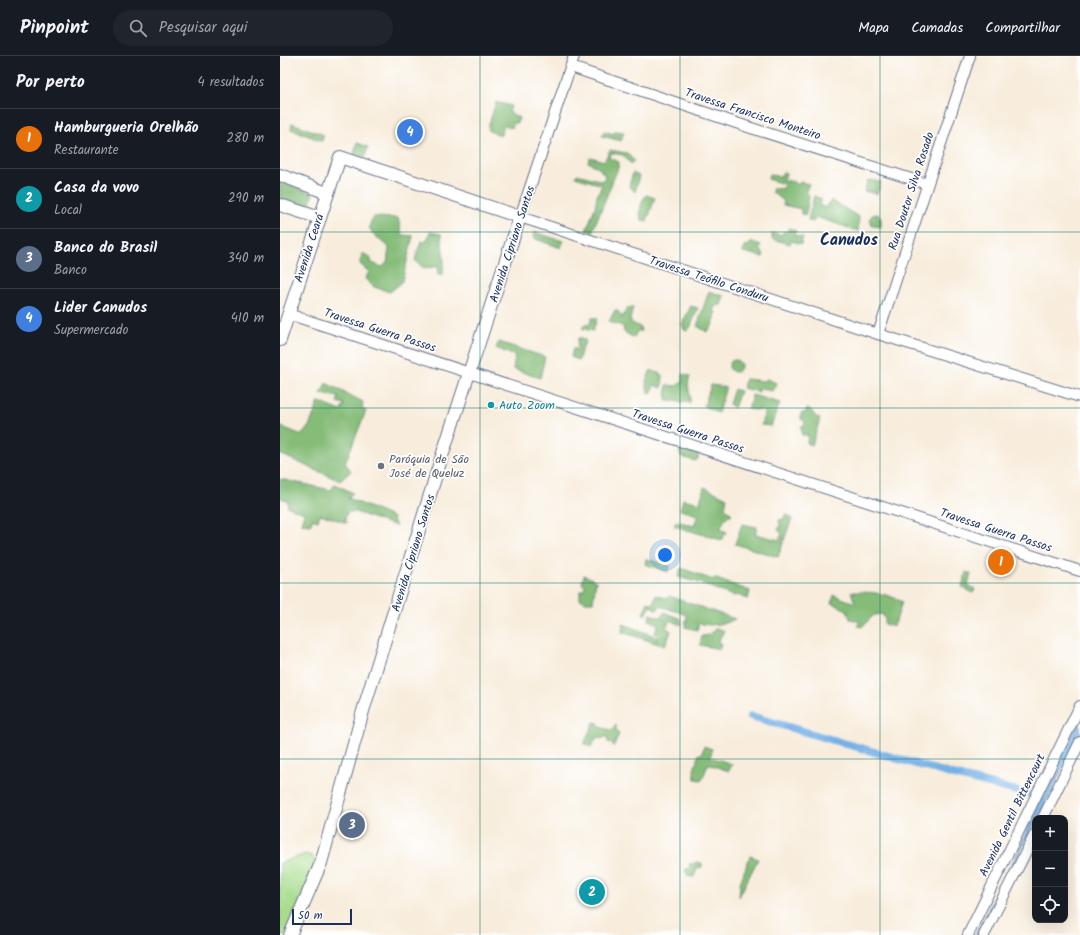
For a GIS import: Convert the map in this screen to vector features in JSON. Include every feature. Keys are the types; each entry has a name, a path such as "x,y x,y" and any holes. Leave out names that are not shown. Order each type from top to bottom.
{"main road":[{"name":"Travessa Teófilo Conduru","path":"340,157 520,217"},
{"name":"Avenida Ceará","path":"280,340 340,157"},
{"path":"280,175 327,193"},
{"path":"280,205 320,218"},
{"name":"Avenida Cipriano Santos","path":"290,935 321,863 363,711 441,459 471,373 520,217"}],"street":[{"name":"Avenida Cipriano Santos","path":"520,217 574,56"},
{"name":"Rua Doutor Silva Rosado","path":"878,334 970,56"},
{"name":"Travessa Francisco Monteiro","path":"571,67 748,127 927,184"},
{"name":"Travessa Teófilo Conduru","path":"520,217 878,334 1080,397"},
{"name":"Travessa Guerra Passos","path":"288,314 1080,571"},
{"name":"Avenida Gentil Bittencourt","path":"968,935 1080,706"},
{"path":"1044,815 1080,742"},
{"path":"984,935 1032,840"}],"green space":[{"path":"496,102 511,106 509,112 519,118 517,123 514,123 512,128 504,125 501,135 489,131 488,127"},
{"path":"292,123 324,135 322,141 291,129"},
{"path":"604,131 614,134 615,131 624,132 621,141 602,136"},
{"path":"357,143 368,147 365,158 354,154"},
{"path":"610,150 627,153 634,161 631,164 623,155 611,153 609,158 619,162 618,168 592,232 586,231 602,185 575,177 577,174 603,181 605,176 599,168 588,162 590,157 604,161"},
{"path":"783,172 786,173 784,180 794,182 799,185 800,182 809,184 806,191 809,196 806,215 801,214 801,209 783,205 784,201 772,192 773,188 782,189 784,184 768,179 769,174 780,177"},
{"path":"633,173 639,176 635,192 629,186"},
{"path":"868,180 881,182 877,194 864,191"},
{"path":"280,181 313,194 308,209 280,199"},
{"path":"646,195 655,198 647,221 642,220 640,214 641,204"},
{"path":"814,196 822,199 819,205 826,208 831,200 859,217 858,231 816,217 813,222 808,220"},
{"path":"878,214 881,219 881,227 872,226 870,219 872,215"},
{"path":"373,217 398,218 402,235 413,236 402,282 390,292 374,287 365,279 369,272 360,264 362,253 370,257 372,263 382,267 387,263 389,247 373,234 369,227"},
{"path":"789,228 796,231 794,235 803,237 801,244 792,241 790,244 772,239 772,233 782,235 783,232 787,232"},
{"path":"430,232 441,234 444,260 443,274 438,275 437,266 424,269 415,260 421,241 426,242"},
{"path":"534,232 563,241 561,248 533,238"},
{"path":"751,242 761,245 759,249 764,255 763,257 743,252 745,245 749,246"},
{"path":"709,291 724,296 721,305 717,305 713,310 716,312 712,326 707,332 697,326"},
{"path":"691,306 698,308 690,328 687,331 684,330 682,324"},
{"path":"633,307 630,320 632,323 640,327 641,331 637,331 634,338 624,332 623,326 609,322 615,310 619,312 622,318 627,308"},
{"path":"592,318 597,318 593,331 583,329 585,324 589,325"},
{"path":"578,338 583,338 586,341 581,351 579,360 571,357 573,348 579,350 577,345"},
{"path":"499,342 545,357 540,378 513,369 515,356 496,348"},
{"path":"733,360 737,360 741,366 737,372 733,372 729,368 729,364"},
{"path":"651,370 663,375 662,388 654,385 651,394 648,392 646,381"},
{"path":"683,374 690,376 688,383 690,403 666,400 667,385 676,386 683,382"},
{"path":"745,379 764,381 767,379 776,383 776,387 771,391 759,388 759,392 743,388"},
{"path":"326,383 363,402 362,408 366,411 345,463 351,471 340,481 280,454 280,426 302,435 309,426 319,402 341,411 344,404 337,402 339,397 321,394"},
{"path":"711,385 726,387 718,413 704,406"},
{"path":"734,389 740,391 734,408 729,404"},
{"path":"752,395 780,403 771,426 761,425 765,411 748,409"},
{"path":"807,409 811,410 816,417 820,419 812,445 807,443 808,435 802,435 801,426 805,425 805,422 801,419 801,413 805,413"},
{"path":"680,450 699,455 698,459 695,461 682,457 679,453"},
{"path":"280,479 331,490 335,484 353,493 348,498 392,517 396,526 355,512 347,512 345,519 347,523 320,514 318,521 312,519 311,524 301,523 304,513 288,507 287,500 280,498"},
{"path":"704,487 727,498 725,508 732,514 725,519 720,529 727,532 721,540 674,526 677,521 694,526 698,515 680,510 683,499 700,503"},
{"path":"786,514 792,518 778,557 735,544 742,524 757,527 755,534 779,540 782,534 778,530 780,525 779,520 783,519"},
{"path":"646,559 670,566 668,572 645,564"},
{"path":"681,568 713,580 714,578 750,591 748,599 737,595 733,596 700,583 678,577"},
{"path":"966,572 971,574 968,585 975,589 973,593 962,587"},
{"path":"584,575 596,581 593,602 586,602 580,599 580,591 583,591 585,587 582,583"},
{"path":"851,592 884,594 902,602 894,627 884,624 885,619 882,614 874,615 862,627 858,626 859,621 850,619 847,610 832,603 834,595 855,603"},
{"path":"656,595 668,599 669,596 735,619 708,625 699,623 697,630 685,627 687,615 660,606 657,610 651,606 646,614 643,614 648,602 653,604"},
{"path":"664,612 681,619 681,625 670,620 666,627 671,631 665,646 622,632 623,624 657,637 656,641 659,637 655,633 658,624 649,620 650,614 661,618"},
{"path":"716,628 724,631 718,642 721,644 720,649 700,645 702,636 709,635"},
{"path":"594,722 598,723 600,727 611,730 616,725 616,731 619,734 614,746 608,742 606,736 602,739 597,737 591,747 584,744"},
{"path":"704,746 712,749 711,757 732,764 729,771 708,764 702,780 695,779 694,770 699,754 702,754"},
{"path":"306,854 312,856 315,862 286,935 280,935 280,863"},
{"path":"750,856 758,859 739,897 740,883"},
{"path":"695,862 702,863 702,867 697,868 694,877 688,876 685,870 689,868 690,863 694,865"}],"water":[{"path":"1080,719 1080,734 1040,815 1033,815 1043,791"},
{"path":"1032,817 1032,829 980,935 975,935 1018,851"}],"waterway":[{"path":"751,716 950,774 1035,796"}],"place":[{"name":"Lider Canudos","path":"410,132"},
{"name":"Auto Zoom","path":"491,405"},
{"name":"Paróquia de São José de Queluz","path":"381,466"},
{"name":"Hamburgueria Orelhão","path":"1001,562"},
{"name":"Banco do Brasil","path":"352,825"},
{"name":"Casa da vovo","path":"592,892"}],"district":[{"name":"Canudos","path":"849,239"}]}
